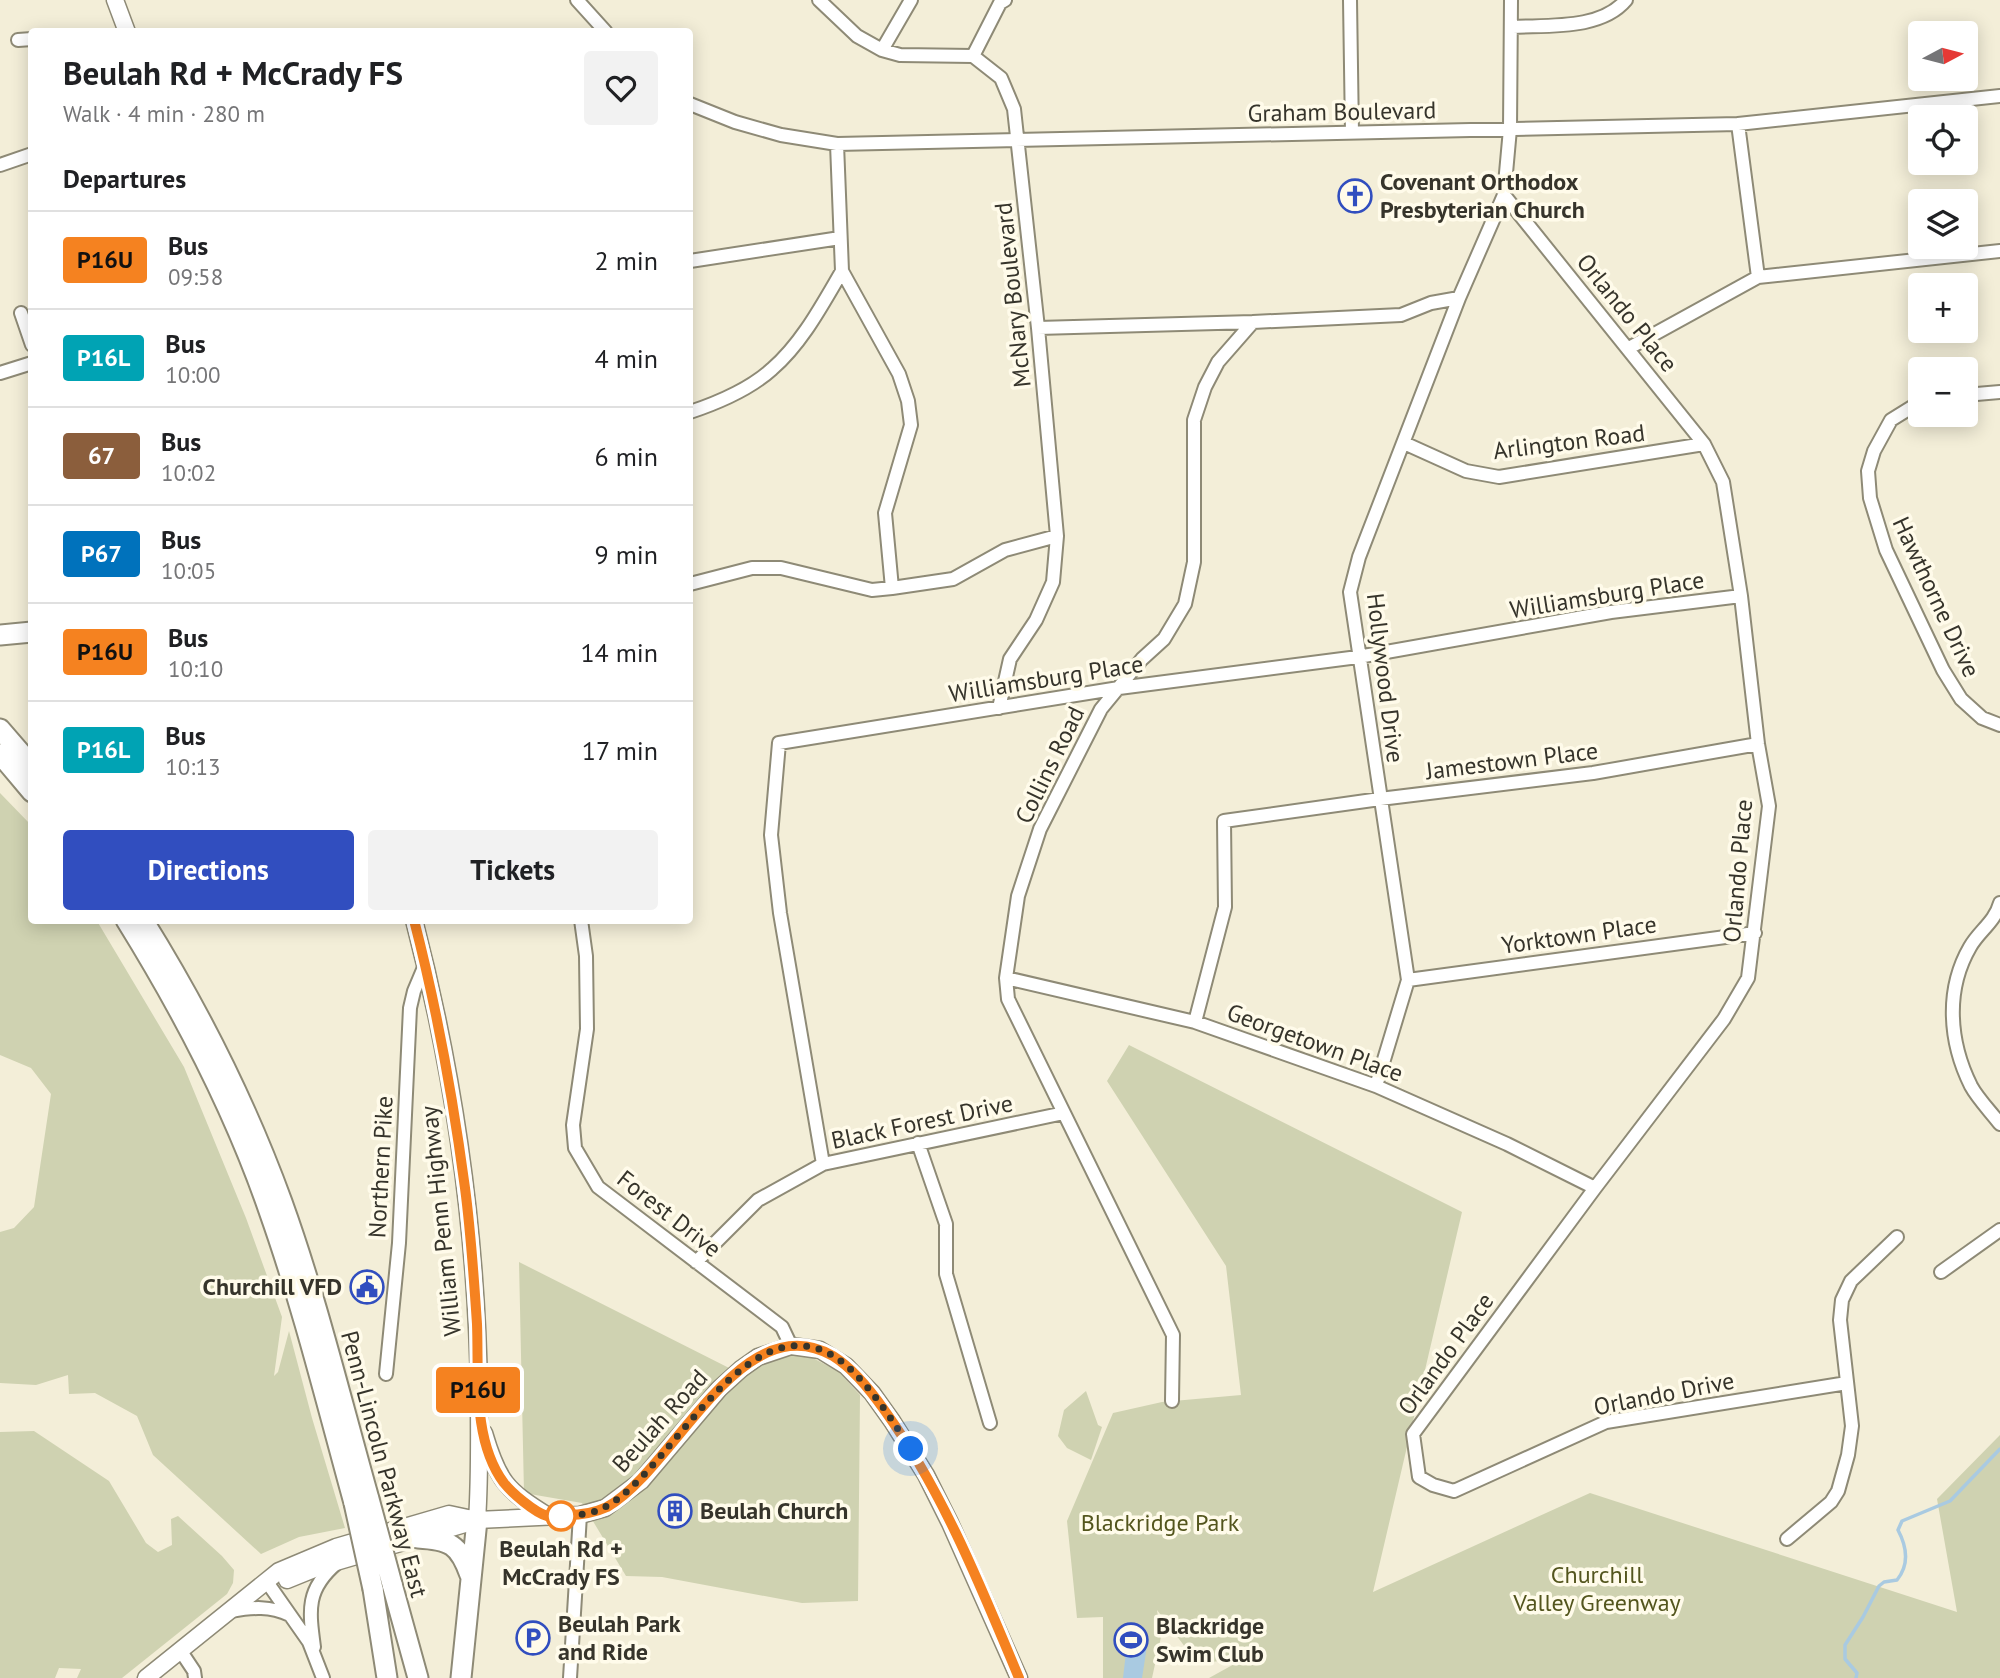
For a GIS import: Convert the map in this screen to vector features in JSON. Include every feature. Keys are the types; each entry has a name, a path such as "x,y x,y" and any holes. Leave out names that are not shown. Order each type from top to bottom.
{"highway":[{"path":"0,635 28,632"},
{"path":"0,729 28,761"},
{"path":"0,754 28,787"},
{"name":"Penn-Lincoln Parkway East","path":"128,924 205,1059 254,1171 294,1287 361,1501"},
{"name":"Penn-Lincoln Parkway East","path":"145,924 218,1052 268,1166 309,1283 382,1587 418,1678"},
{"path":"461,1678 477,1520"},
{"path":"418,1538 443,1540 453,1545 462,1555 472,1580"},
{"name":"Penn-Lincoln Parkway East","path":"382,1587 387,1678"}],"main road":[{"path":"115,0 126,28"},
{"name":"William Penn Highway","path":"415,924 448,1076 466,1199 475,1294 479,1414 477,1520"},
{"path":"790,1346 820,1350 846,1366 872,1393 892,1421 926,1475 950,1523 1019,1678"},
{"name":"Beulah Road","path":"267,1582 284,1581 477,1520 580,1515 605,1507 631,1489 652,1468 719,1389 741,1369 758,1357 790,1346"},
{"path":"479,1414 490,1453 501,1478 516,1496 548,1516"},
{"name":"Beulah Road","path":"146,1678 279,1571 349,1543 449,1514 477,1520"}],"street":[{"path":"577,0 602,28"},
{"path":"818,0 857,36 882,50 900,55 973,55 1000,3 1005,0"},
{"path":"882,50 911,0"},
{"path":"1350,0 1352,133"},
{"name":"Hollywood Drive","path":"1376,1086 1408,980 1350,593 1359,557 1459,298 1504,195 1510,129 1513,27 1511,0"},
{"path":"1513,27 1592,20 1617,11 1626,0"},
{"name":"McNary Boulevard","path":"973,55 1001,78 1014,109 1057,536 1053,582 1036,620 1010,659 999,708"},
{"name":"Graham Boulevard","path":"693,105 735,122 781,135 837,144 1738,124 2000,96"},
{"path":"1738,124 1758,277"},
{"path":"837,144 842,271 899,374 908,401 911,425 886,513 892,588"},
{"path":"0,165 28,155"},
{"name":"Orlando Place","path":"1419,1476 1413,1434 1724,1019 1748,978 1769,806 1758,744 1741,596 1723,482 1704,444 1504,195"},
{"path":"693,261 840,238"},
{"path":"1629,348 1758,277 2000,251"},
{"path":"693,411 735,394 771,370 814,317 842,271"},
{"path":"1038,328 1253,323 1401,315 1431,303 1459,298"},
{"path":"21,313 28,333"},
{"name":"Collins Road","path":"1172,1401 1174,1335 1009,999 1006,978 1018,896 1040,829 1101,709 1142,659 1164,639 1185,604 1194,562 1195,420 1205,387 1217,362 1253,323"},
{"path":"0,373 28,363"},
{"path":"1978,394 2000,391"},
{"name":"Hawthorne Drive","path":"1908,409 1891,419 1874,450 1868,471 1870,498 1886,550 1943,670 1961,699 1982,718 2000,725"},
{"name":"Arlington Road","path":"1404,443 1466,471 1499,477 1704,444"},
{"path":"693,583 752,568 781,568 862,588 892,588 953,579 1004,550 1057,536"},
{"name":"Williamsburg Place","path":"823,1164 780,913 771,835 779,743 1119,688 1358,657 1611,612 1741,596"},
{"name":"Jamestown Place","path":"1195,1022 1225,907 1224,821 1593,773 1758,744"},
{"path":"1999,910 1970,947 1952,993 1952,1033 1971,1087 2000,1124"},
{"name":"Forest Drive","path":"582,924 586,956 587,1029 573,1125 575,1148 598,1187 782,1327 790,1346"},
{"name":"Yorktown Place","path":"1408,980 1755,933"},
{"name":"Northern Pike","path":"386,1374 399,1243 410,1008 425,965"},
{"name":"Georgetown Place","path":"1006,978 1195,1022 1376,1086 1507,1144 1595,1188"},
{"name":"Black Forest Drive","path":"696,1262 758,1200 823,1164 1064,1113"},
{"path":"918,1143 946,1224 947,1275 990,1423"},
{"path":"1941,1272 2000,1230"},
{"path":"1787,1539 1831,1502 1838,1490 1848,1455 1852,1426 1840,1320 1842,1300 1851,1281 1897,1237"},
{"name":"Orlando Drive","path":"1419,1476 1433,1485 1454,1491 1606,1422 1847,1383"},
{"path":"570,1678 580,1515"},
{"path":"323,1678 315,1655 311,1601 319,1581 341,1561"},
{"path":"267,1582 315,1655"},
{"path":"227,1612 268,1608 290,1615"},
{"path":"180,1650 194,1671 195,1678"}],"green space":[{"path":"0,793 28,822 28,924 99,924 184,1067 246,1218 282,1317 274,1376 278,1372 289,1331 345,1528 299,1537 261,1554 153,1455 137,1416 95,1393 69,1394 68,1375 36,1385 0,1383 0,1232 14,1228 34,1207 51,1094 31,1068 0,1055"},
{"path":"1129,1045 1462,1212 1373,1592 1590,1493 1957,1612 1937,1499 2000,1435 2000,1678 1209,1678 1247,1657 1198,1664 1157,1610 1161,1637 1152,1678 1103,1678 1103,1617 1077,1618 1067,1521 1113,1413 1162,1402 1241,1395 1226,1266 1107,1081"},
{"path":"519,1262 743,1375 776,1357 807,1355 838,1371 860,1395 858,1601 802,1603 662,1577 626,1576 582,1503 524,1493"},
{"path":"1086,1391 1098,1425 1102,1427 1091,1460 1067,1448 1058,1436 1064,1410"},
{"path":"34,1431 109,1481 146,1543 158,1552 172,1545 171,1519 178,1516 234,1570 233,1583 227,1594 122,1678 77,1678 81,1669 59,1668 55,1678 0,1678 0,1432"}],"water":[{"path":"1127,1644 1147,1646 1142,1678 1123,1678"}],"waterway":[{"path":"1856,1678 1857,1673 1845,1659 1845,1645 1879,1586 1884,1582 1897,1580 1904,1568 1906,1555 1898,1530 1902,1521 1950,1501 2000,1449"}],"bus line":[{"name":"P16U","path":"415,924 441,1039 465,1188 475,1294 479,1414 490,1453 505,1485 516,1496 548,1516 592,1513 622,1497 641,1480 719,1389 750,1362 766,1353 790,1346 820,1350 846,1366 872,1393 911,1449 950,1523 1019,1678"}],"place":[{"name":"Covenant Orthodox Presbyterian Church","path":"1355,196"},
{"name":"Churchill VFD","path":"367,1287"},
{"name":"Beulah Church","path":"675,1511"},
{"name":"Beulah Rd + McCrady FS","path":"561,1516"},
{"name":"Beulah Park and Ride","path":"533,1638"},
{"name":"Blackridge Swim Club","path":"1131,1640"}],"route":[{"path":"561,1516 592,1513 622,1497 652,1468 729,1379 758,1357 790,1346 820,1350 846,1366 872,1393 911,1449"}],"park label":[{"name":"Blackridge Park","path":"1160,1523"},
{"name":"Churchill Valley Greenway","path":"1597,1589"}]}
